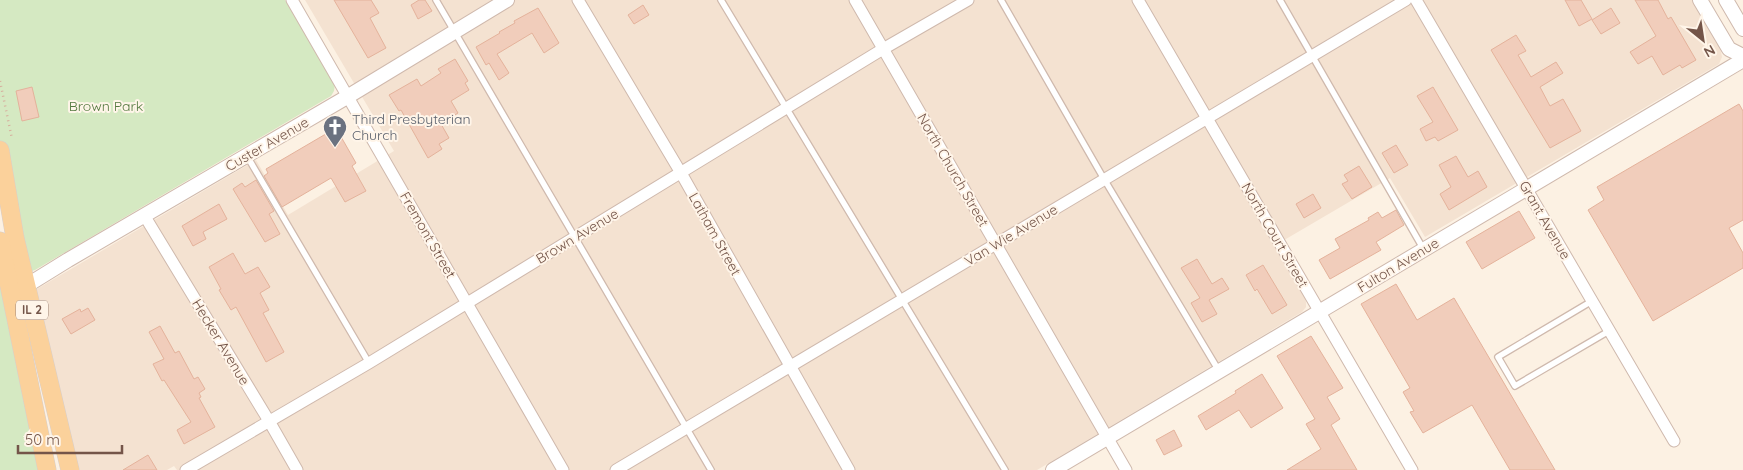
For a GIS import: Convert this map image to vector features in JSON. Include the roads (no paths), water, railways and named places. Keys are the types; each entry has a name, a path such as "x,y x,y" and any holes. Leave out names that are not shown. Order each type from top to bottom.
{"main road":[{"name":"IL 2","path":"0,150 15,238 70,470"},
{"name":"IL 2","path":"0,241 47,470"}],"street":[{"name":"Fremont Street","path":"292,0 468,302 563,470"},
{"name":"Custer Avenue","path":"26,286 348,97 507,0"},
{"name":"Latham Street","path":"578,0 681,174 849,470"},
{"name":"North Church Street","path":"855,0 1126,470"},
{"name":"Brown Avenue","path":"186,470 369,363 681,174 786,107 968,0"},
{"name":"North Court Street","path":"1138,0 1412,470"},
{"name":"Van Wie Avenue","path":"616,470 1406,0"},
{"name":"Grant Avenue","path":"1416,0 1674,441"},
{"path":"1700,0 1729,49 1743,58"},
{"path":"1726,0 1743,29"},
{"name":"Fulton Avenue","path":"1053,470 1527,189 1743,58"},
{"name":"Hecker Avenue","path":"144,215 297,470"}],"lane":[{"path":"436,0 711,470"},
{"path":"721,0 1005,470"},
{"path":"1001,0 1104,179 1219,371"},
{"path":"1280,0 1424,250"},
{"path":"246,156 369,363"},
{"path":"1592,301 1498,357 1515,386 1609,330"}],"place":[{"name":"Third Presbyterian Church","path":"335,148"}],"park label":[{"name":"Brown Park","path":"106,106"}]}
